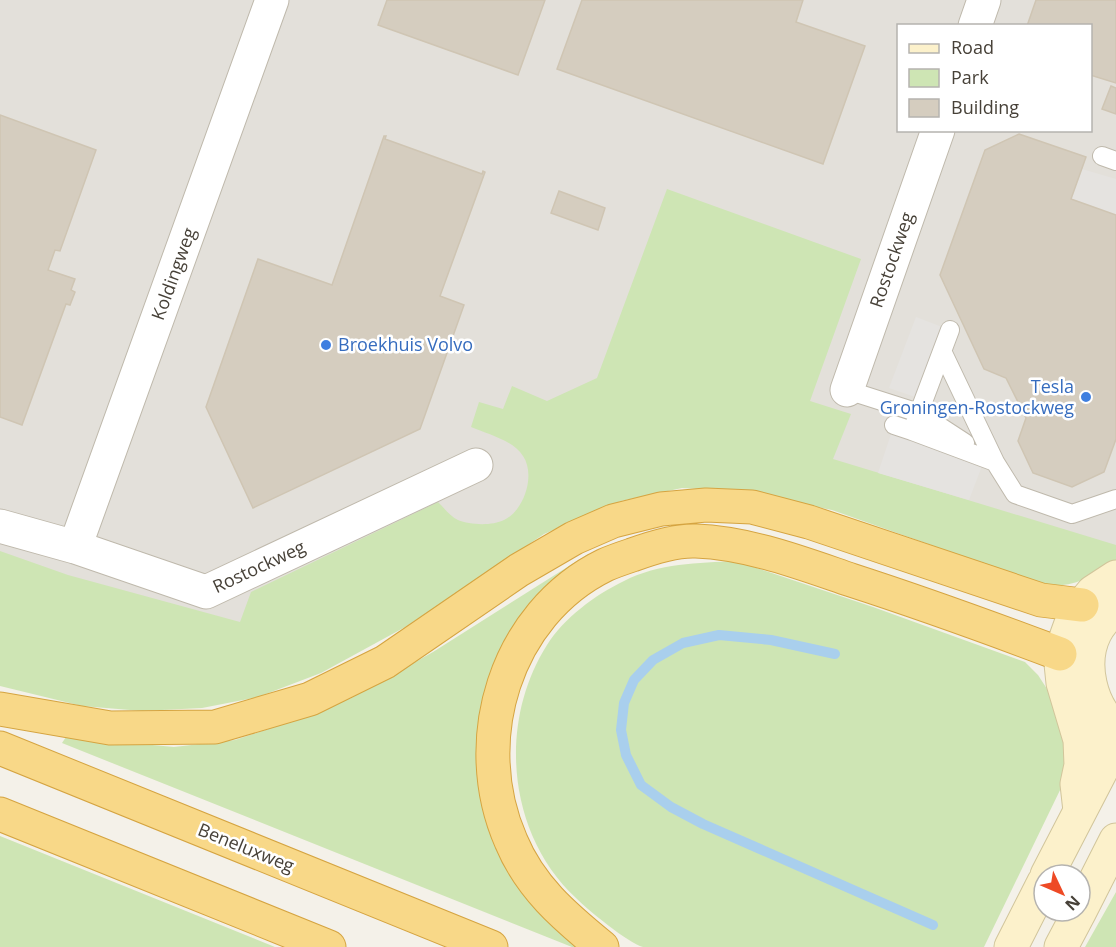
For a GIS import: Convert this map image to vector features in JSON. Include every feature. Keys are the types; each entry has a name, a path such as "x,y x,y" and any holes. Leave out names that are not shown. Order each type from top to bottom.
{"highway":[{"path":"0,709 110,728 214,727 310,699 385,662 519,570 574,538 613,521 661,508 706,505 752,507 809,522 1041,600 1082,605"},
{"path":"602,947 559,910 532,880 510,840 497,799 492,736 496,712 510,667 521,645 549,608 584,578 606,565 653,548 694,541 736,546 790,559 953,614 1074,659"},
{"name":"Beneluxweg","path":"0,748 491,947"},
{"path":"0,814 329,947"}],"main road":[{"path":"1080,811 1077,784 1081,765 1080,740 1063,683 1074,659 1074,618 1093,592 1116,577"},
{"path":"1074,659 1089,650 1104,619 1116,608"},
{"path":"1053,863 1111,747 1113,725 1100,709 1074,659"},
{"path":"1092,887 1116,840"},
{"path":"1011,947 1032,906"},
{"path":"1061,947 1074,923"}],"street":[{"name":"Koldingweg","path":"75,547 273,0"},
{"path":"976,24 984,0"},
{"name":"Rostockweg","path":"847,390 937,132"},
{"name":"Rostockweg","path":"0,526 75,547 206,592 476,465"}],"lane":[{"path":"912,431 950,330"},
{"path":"942,351 995,462 1015,494 1072,514 1116,499"},
{"path":"847,390 919,413 995,462"},
{"path":"894,425 995,462"}],"shaded area":[{"path":"0,0 1116,0 1116,567 656,474 543,518 353,638 0,642"},
{"path":"1082,169 1116,179 1116,215 1071,199"},
{"path":"916,317 950,330 924,400 889,388"},
{"path":"894,425 985,458 969,500 878,473"}],"green space":[{"path":"667,189 861,259 810,401 851,414 833,459 1116,545 1116,562 1076,582 1050,585 1027,579 832,510 747,492 682,488 621,501 544,534 407,626 321,673 258,697 202,708 142,711 82,706 0,686 0,551 68,575 240,622 251,592 438,502 455,519 463,522 493,523 511,515 526,492 527,464 519,450 513,446 471,427 479,402 503,409 512,386 547,401 597,378"},
{"path":"588,554 590,561 549,594 482,770 587,947 572,947 62,743 66,737 174,747 235,740 301,718 351,698 433,652"},
{"path":"736,561 1025,662 1038,675 1049,692 1068,744 1062,786 984,947 643,947 618,933 589,910 553,872 536,843 524,811 517,777 516,743 521,709 531,676 547,645 562,626 591,600 637,575 679,565"},
{"path":"0,836 275,947 0,947"},
{"path":"1116,892 1116,947 1085,947"}],"building":[{"path":"387,0 545,0 518,75 378,25"},
{"path":"582,0 803,0 796,22 865,46 823,164 557,69"},
{"path":"1036,0 1116,0 1116,83 1092,76 1092,24 1028,24"},
{"path":"1111,86 1116,88 1116,114 1102,109"},
{"path":"0,115 96,150 60,251 55,250 48,270 75,279 71,290 75,292 70,305 66,304 22,425 0,417"},
{"path":"1019,134 1086,157 1071,199 1116,215 1116,439 1104,472 1072,487 1033,473 1018,441 1026,418 1006,378 984,369 940,275 985,150"},
{"path":"384,136 386,136 385,139 482,174 483,171 485,172 440,296 464,305 420,429 253,508 206,407 258,259 332,285"},
{"path":"559,191 605,208 598,230 551,213"}],"waterway":[{"path":"835,654 771,640 719,635 683,643 653,660 634,680 624,703 621,730 626,755 641,785 671,807 703,824 933,925"}],"place":[{"name":"Broekhuis Volvo","path":"326,345"},
{"name":"Tesla Groningen-Rostockweg","path":"1086,397"}]}
